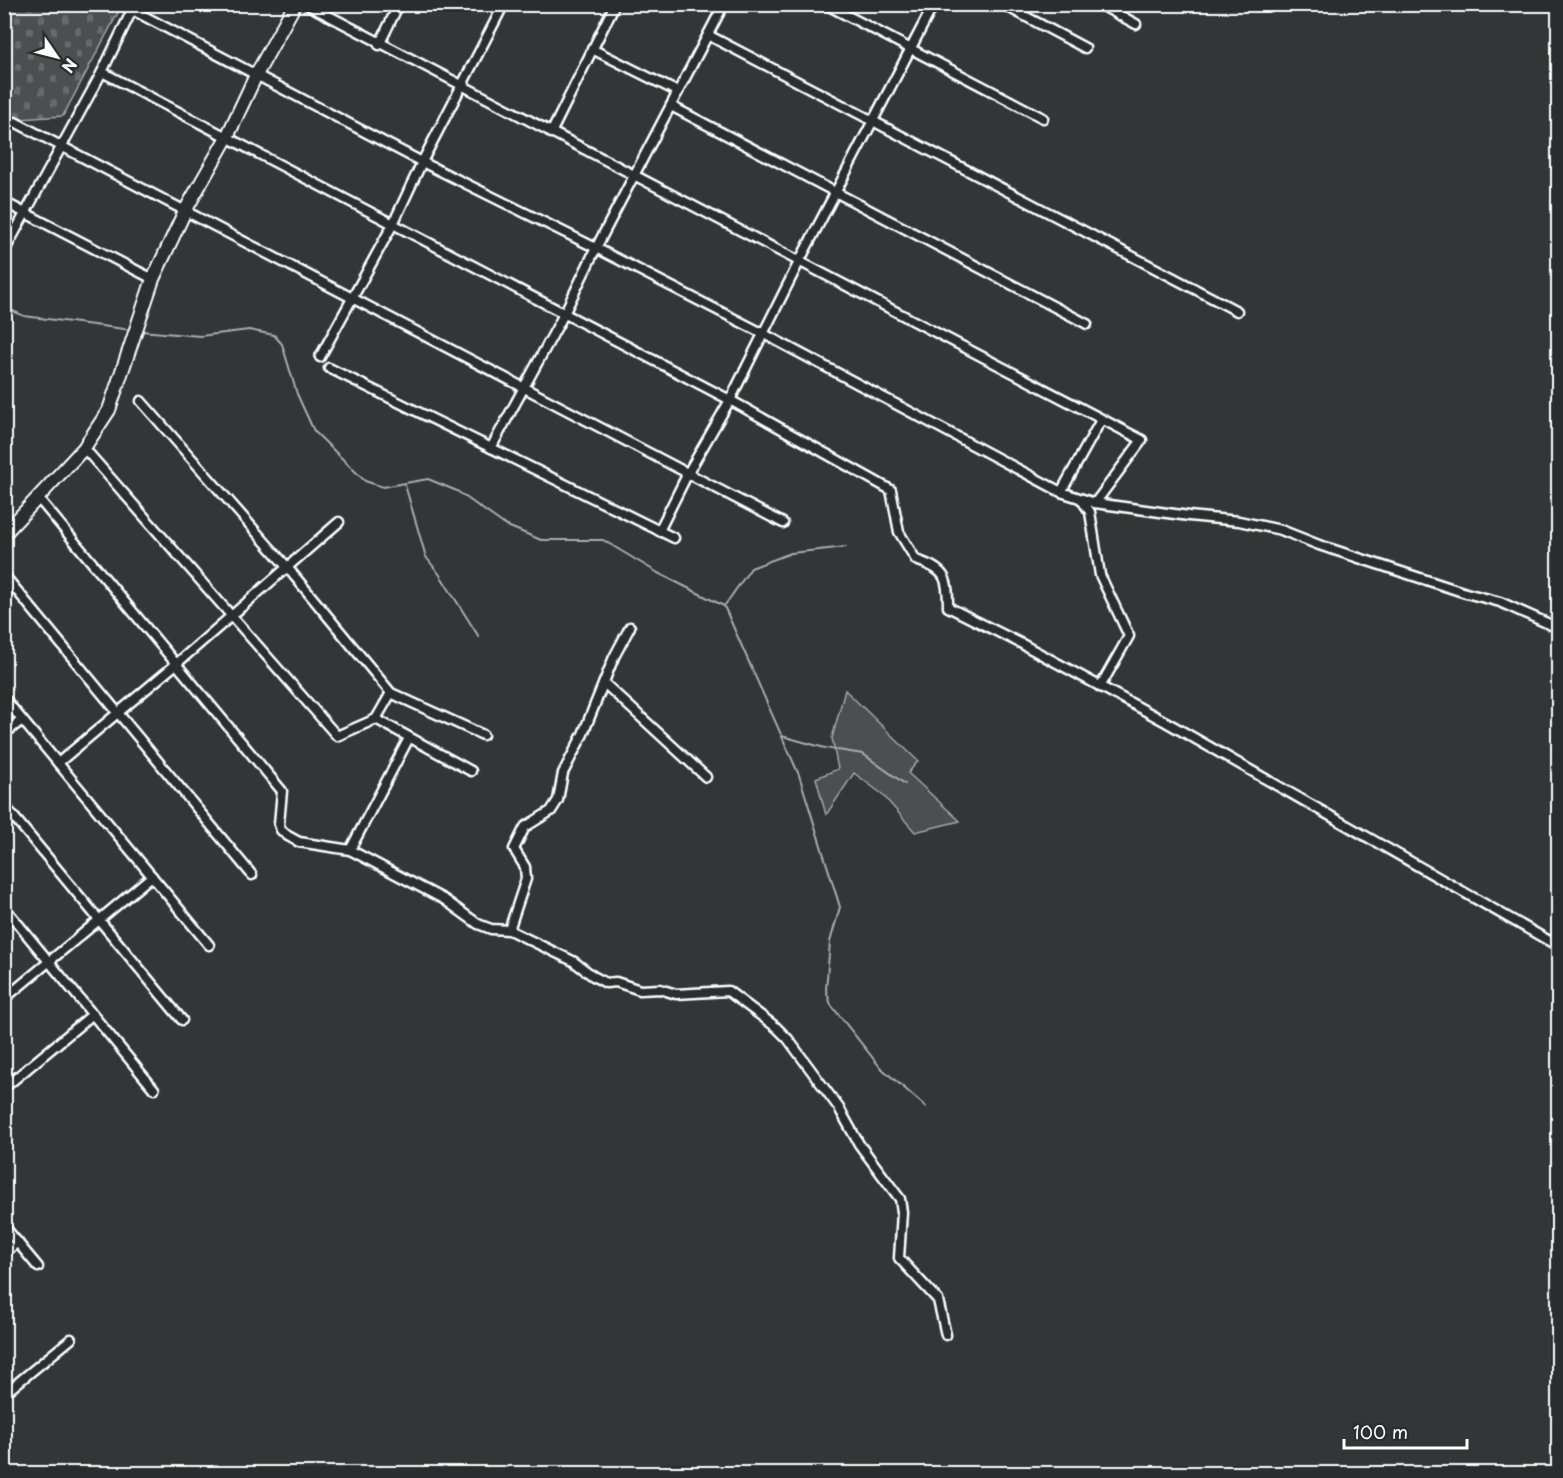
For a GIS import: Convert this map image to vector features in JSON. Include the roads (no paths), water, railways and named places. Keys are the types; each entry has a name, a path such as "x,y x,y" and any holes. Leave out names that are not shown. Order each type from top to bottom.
{"main road":[{"path":"4,534 84,448 109,410 153,279 185,211 227,138 256,75 295,4"}],"street":[{"path":"121,4 133,7 422,162 764,334 1061,492 1095,503 1239,521 1281,530 1353,556 1500,602 1558,627"},
{"path":"306,4 380,45 1142,440 1095,503"},
{"path":"380,45 399,4"},
{"path":"320,357 393,224 422,162 504,4"},
{"path":"551,133 615,4"},
{"path":"825,4 1043,118"},
{"path":"659,531 764,334 799,262 934,4"},
{"path":"1002,4 1085,48"},
{"path":"1099,4 1136,24"},
{"path":"491,448 564,314 723,5"},
{"path":"4,252 102,72 133,7"},
{"path":"708,35 1237,311"},
{"path":"592,49 678,92"},
{"path":"102,72 729,400 891,490 899,532 916,560 935,566 948,583 948,607 1022,644 1166,722 1558,946"},
{"path":"671,106 1087,324"},
{"path":"4,123 15,122 783,523"},
{"path":"4,202 153,279"},
{"path":"329,368 674,538"},
{"path":"141,401 287,567 391,693 483,735"},
{"path":"1061,492 1101,420"},
{"path":"84,448 337,736 376,719 391,693"},
{"path":"39,499 282,791 279,824 281,830 299,842 350,850 445,900 478,924 491,929 509,930 573,961 606,983 616,982 640,990 660,989 676,994 728,991 776,1027 839,1108 859,1144 900,1199 902,1212 899,1258 938,1300 946,1335"},
{"path":"1081,499 1090,512 1100,575 1129,636 1100,687"},
{"path":"58,763 339,522"},
{"path":"4,575 252,875"},
{"path":"509,930 526,879 525,867 514,849 525,827 551,811 558,800 563,773 583,734 614,657 630,627"},
{"path":"604,683 706,777"},
{"path":"4,698 209,945"},
{"path":"376,719 471,771"},
{"path":"4,734 22,720"},
{"path":"350,850 409,738"},
{"path":"4,805 182,1020"},
{"path":"4,999 152,876"},
{"path":"5,908 154,1089"},
{"path":"4,1088 93,1014"},
{"path":"4,1226 38,1267"},
{"path":"4,1253 18,1242"},
{"path":"4,1394 71,1339"}],"waterway":[{"path":"4,307 24,316 132,330"},
{"path":"140,331 200,336 249,330 274,335 282,344 297,394 314,431 365,481 383,487 428,479 457,491 505,525 541,540 603,540 658,573 724,606 799,775 840,907 830,942 826,990 831,1005 880,1067 926,1107"},
{"path":"405,485 426,557 479,637"},
{"path":"725,605 751,568 791,553 846,547"},
{"path":"782,736 825,748 863,754 905,784"}]}
